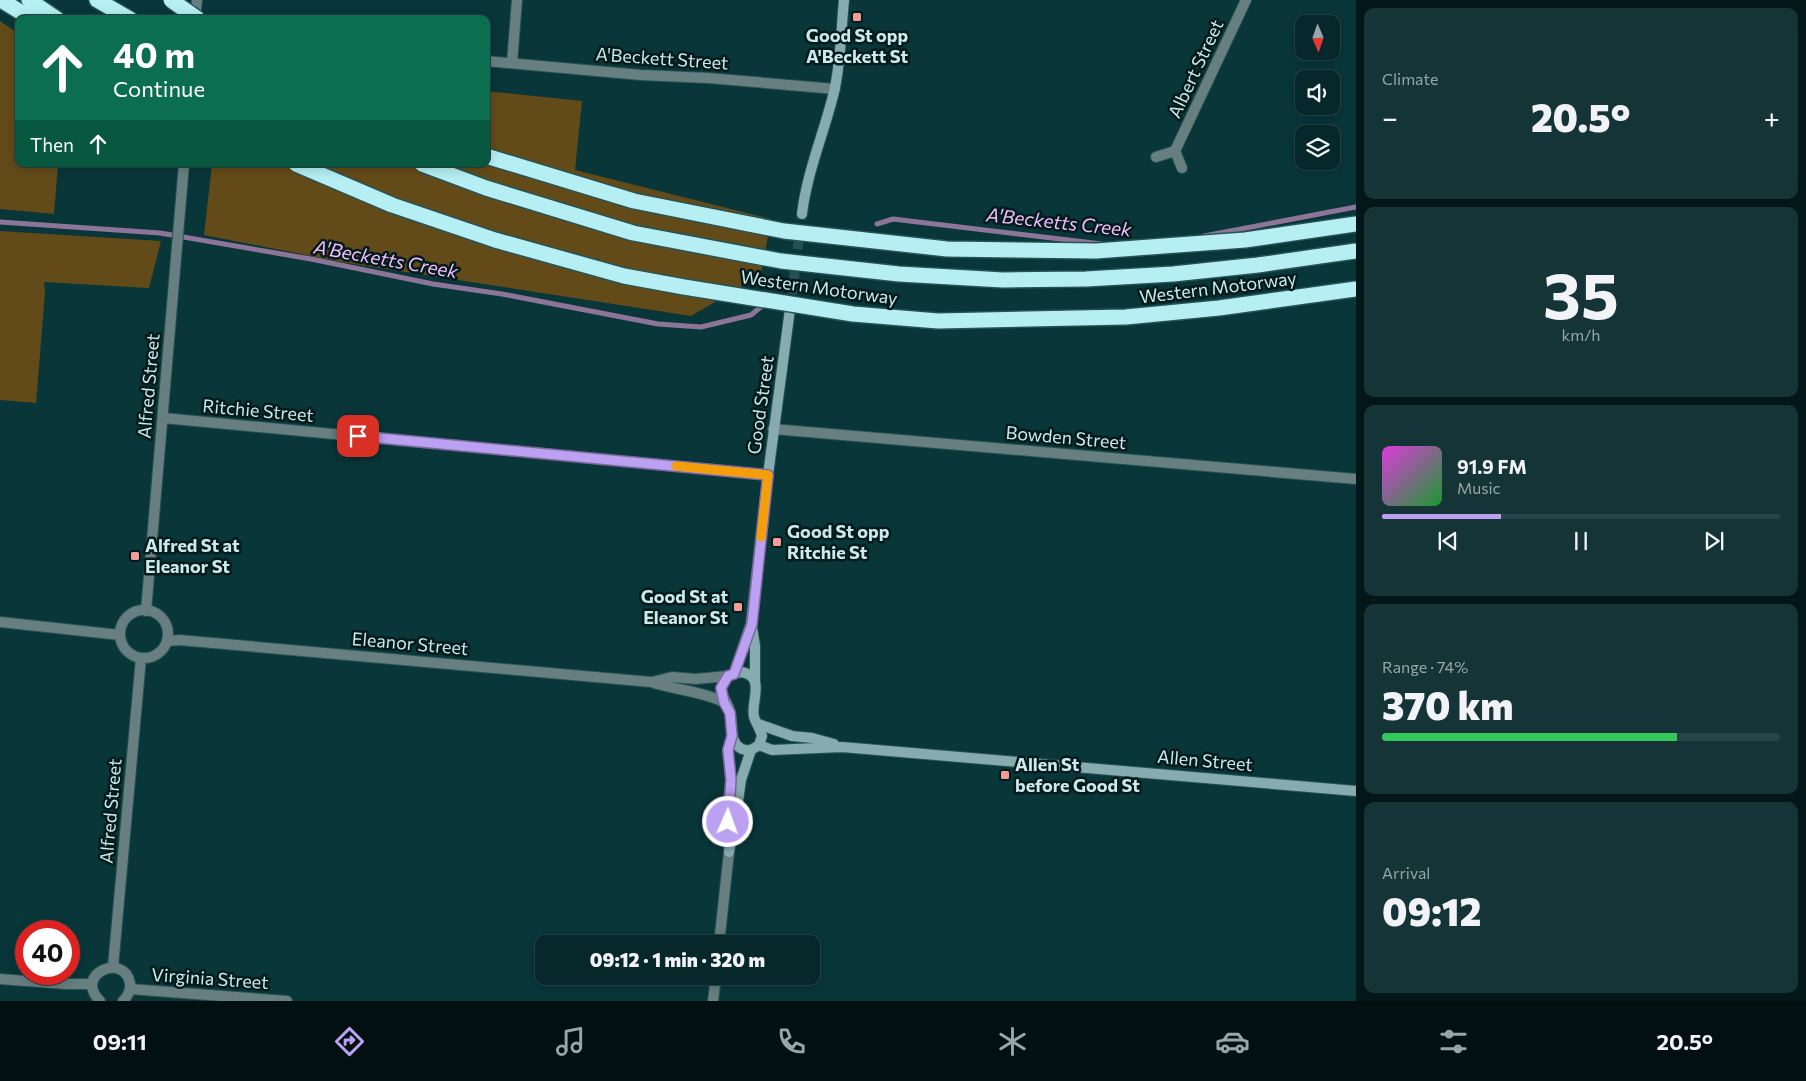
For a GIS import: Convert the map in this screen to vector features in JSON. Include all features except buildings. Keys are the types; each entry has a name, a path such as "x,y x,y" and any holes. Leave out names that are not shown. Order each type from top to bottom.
{"highway":[{"path":"1,0 25,15"},
{"path":"29,0 51,15"},
{"path":"98,0 123,15"},
{"path":"111,0 131,15"},
{"path":"171,0 192,15"},
{"path":"490,157 634,201 774,229 947,249 1096,251 1245,240 1356,224"},
{"name":"Western Motorway","path":"303,167 392,205 495,240 624,276 853,314 938,321 1126,317 1219,308 1356,289"},
{"name":"Western Motorway","path":"430,167 486,188 633,234 781,261 899,274 1003,280 1115,277 1173,274 1248,266 1356,251"}],"main road":[{"path":"802,214 813,165 835,89 844,0"},
{"name":"Good Street","path":"728,852 737,808 740,780 762,736 754,717 753,709 756,696 755,646 752,624 773,429 790,309"},
{"name":"Good Street","path":"724,702 721,688 731,675 752,624"},
{"path":"731,675 748,673 753,678 755,684"},
{"path":"724,702 730,713 732,736 736,744 742,749 755,747"},
{"name":"Allen Street","path":"758,724 792,736 812,738 842,747"},
{"name":"Allen Street","path":"755,747 772,750 842,747 1356,791"}],"street":[{"path":"197,0 197,15"},
{"path":"512,64 517,0"},
{"name":"Albert Street","path":"1175,151 1246,0"},
{"name":"A'Beckett Street","path":"490,61 835,89"},
{"path":"1156,158 1175,151 1182,168"},
{"name":"Alfred Street","path":"146,611 184,167"},
{"name":"Ritchie Street","path":"163,418 768,475"},
{"name":"Bowden Street","path":"773,429 1356,479"},
{"path":"146,611 153,612 164,621 168,634 167,641 160,652 148,658 141,658 129,652 122,642 120,635 125,620 131,615 146,611"},
{"path":"0,622 120,635"},
{"name":"Eleanor Street","path":"167,641 209,643 651,682 672,689 708,694 724,702"},
{"name":"Alfred Street","path":"113,968 141,658"},
{"name":"Eleanor Street","path":"651,682 672,677 696,678 731,675"},
{"path":"720,935 728,852 728,807 731,780 728,750 732,736"},
{"path":"100,1001 95,996 92,984 102,970 113,968 123,971 129,980 130,989 123,1001"},
{"path":"0,979 92,984"},
{"path":"713,1001 715,985"},
{"name":"Virginia Street","path":"130,989 287,1001"}],"shaded area":[{"path":"0,21 15,31 15,167 58,167 54,214 0,209"},
{"path":"490,91 582,101 575,170 771,219 761,275 691,316 347,263 204,235 212,167 490,167"},
{"path":"0,231 161,241 149,288 44,282 45,293 36,403 0,400"}],"waterway":[{"name":"A'Becketts Creek","path":"1204,236 1356,207"},
{"name":"A'Becketts Creek","path":"877,224 893,219 1102,244"},
{"name":"A'Becketts Creek","path":"0,222 160,233 311,259 433,284 502,294 658,324 701,327 751,315 762,306"}],"tunnel":[{"path":"790,309 802,214"}],"slow traffic":[{"path":"676,466 768,475 761,537"}],"place":[{"name":"Good St opp A'Beckett St","path":"857,17"},
{"name":"Good St opp Ritchie St","path":"777,542"},
{"name":"Alfred St at Eleanor St","path":"135,556"},
{"name":"Good St at Eleanor St","path":"738,607"},
{"name":"Allen St before Good St","path":"1005,775"}],"route":[{"path":"358,436 768,475 752,624 734,674 728,676 721,688 724,702 730,713 732,736 728,750 731,780 728,822"}]}
